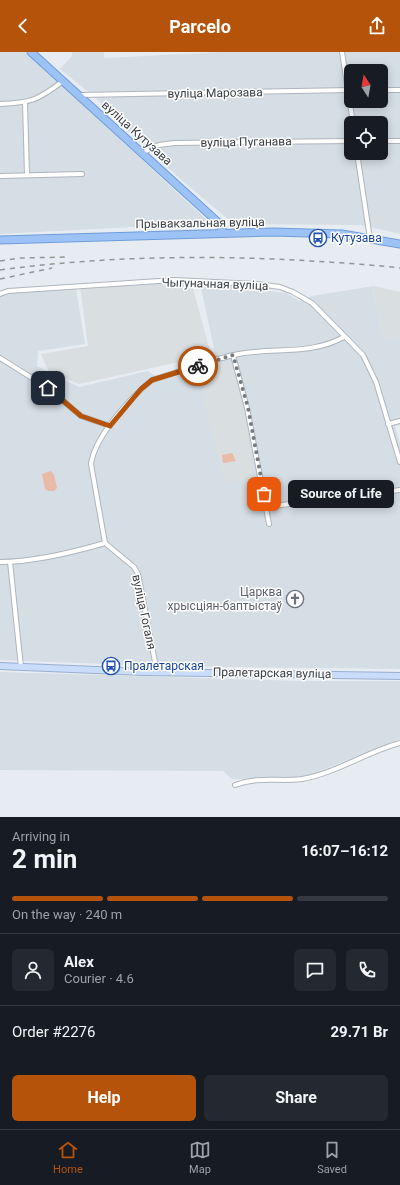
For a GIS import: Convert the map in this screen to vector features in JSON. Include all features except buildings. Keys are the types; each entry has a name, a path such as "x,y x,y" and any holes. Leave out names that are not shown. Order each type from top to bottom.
{"main road":[{"name":"вуліца Кутузава","path":"31,52 220,225 223,233"},
{"name":"Прывакзальная вуліца","path":"0,240 223,233 320,233 342,234 400,244"},
{"name":"Пралетарская вуліца","path":"0,666 156,672 400,676"}],"street":[{"path":"342,52 344,64"},
{"path":"0,104 25,103 42,98 63,81"},
{"name":"вуліца Марозава","path":"78,95 344,90"},
{"path":"388,90 400,90"},
{"path":"25,103 27,175"},
{"name":"вуліца Пуганава","path":"142,152 174,143 344,141"},
{"path":"388,141 400,141"},
{"path":"358,160 370,239"},
{"path":"0,176 82,174"},
{"name":"Чыгуначная вуліца","path":"0,294 8,291 174,280 258,284 280,287 293,292 312,303 344,337 364,355 376,382 400,462"},
{"path":"0,562 10,562 83,549 104,543 91,464 93,452 110,426 141,389 152,380 233,355 297,350 329,345 344,337"},
{"path":"233,355 248,408 269,524"},
{"path":"0,358 48,388 81,416 110,426"},
{"path":"388,424 400,421"},
{"path":"266,507 400,490"},
{"name":"вуліца Гогаля","path":"104,543 134,567 138,574 156,672"},
{"path":"10,562 21,667"},
{"path":"235,785 249,780 301,779 314,776 400,743"}],"shaded area":[{"path":"0,52 26,52 210,223 0,234"},
{"path":"72,52 104,52 104,58 225,52 400,52 400,234 361,225 234,224 186,184 129,132 98,100 60,69 72,56"},
{"path":"191,281 211,355 79,384 49,372 41,354 88,346 80,286"},
{"path":"200,283 286,293 300,301 312,296 374,286 373,292 383,337 400,338 400,425 395,426 400,444 400,669 158,666 0,660 0,296 9,291 76,288 85,344 38,351 37,366 79,387 148,371 157,377 217,362"},
{"path":"374,286 400,292 400,338 383,337 373,292"},
{"path":"222,362 234,365 256,479 228,483 223,480 196,369"},
{"path":"232,453 236,461 223,463 222,455"},
{"path":"51,471 54,475 57,488 54,491 48,491 45,489 42,474"},
{"path":"0,672 302,681 400,681 400,739 302,778 232,779 223,771 0,770"}],"railway":[{"path":"0,261 19,258 69,257"},
{"path":"0,270 73,262 147,258 257,258 400,268"},
{"path":"0,279 52,268"}],"way so far":[{"path":"198,366 233,355 248,408 264,494"}],"place":[{"name":"Кутузава","path":"318,238"},
{"name":"Source of Life","path":"264,494"},
{"name":"Царква хрысціян-баптыстаў","path":"295,599"},
{"name":"Пралетарская","path":"111,666"}],"route":[{"path":"48,388 81,416 110,426 141,389 152,380 198,366"}]}
